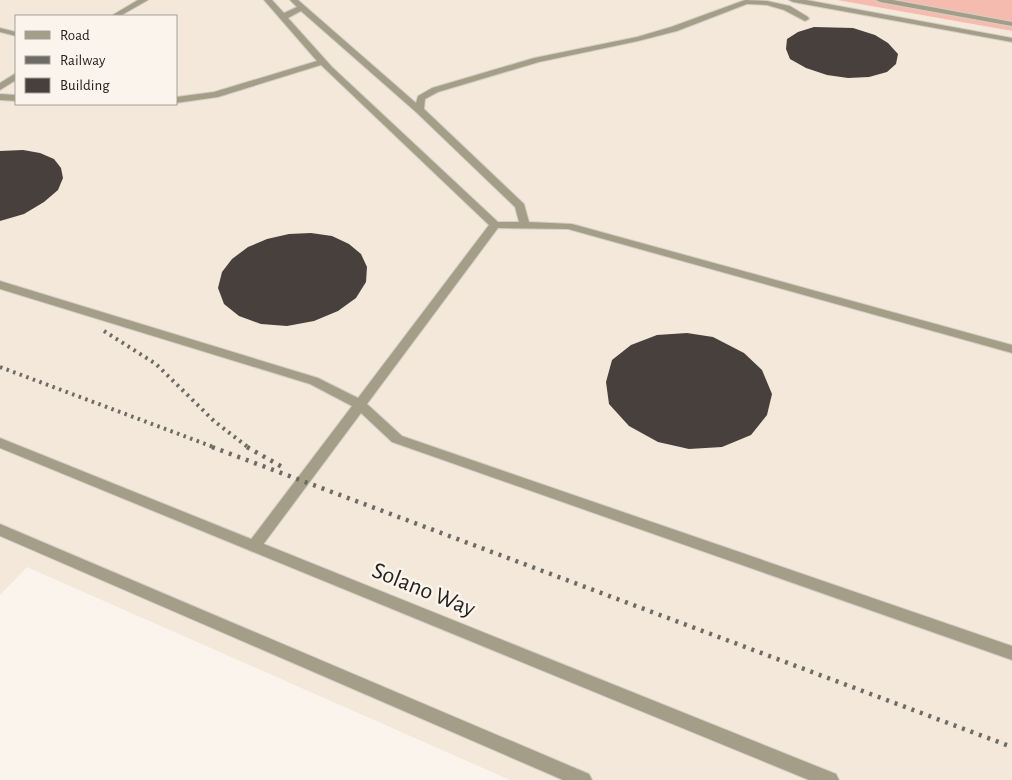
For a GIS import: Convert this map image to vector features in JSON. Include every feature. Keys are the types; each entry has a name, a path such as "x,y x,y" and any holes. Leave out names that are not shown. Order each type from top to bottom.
{"street":[{"path":"117,15 144,0"},
{"path":"261,0 268,0 323,62 495,225 568,226 1012,349"},
{"path":"294,0 419,110 520,206 524,226"},
{"path":"793,0 1012,40"},
{"path":"880,0 906,2 1012,24"},
{"path":"419,110 421,98 435,90 537,60 647,37 746,2 767,3 787,8 805,19"},
{"path":"284,18 302,8"},
{"path":"0,30 15,34"},
{"path":"178,100 216,95 323,62"},
{"path":"0,87 15,77"},
{"path":"0,97 15,98"},
{"path":"254,546 495,225"},
{"path":"0,285 314,381 360,405 396,439 1012,653"},
{"name":"Solano Way","path":"0,443 830,780"},
{"path":"0,530 583,780"}],"shaded area":[{"path":"0,0 837,0 1012,31 1012,780 510,780 27,567 0,595"},
{"path":"837,0 1012,0 1012,31"}],"building":[{"path":"814,27 853,28 875,35 888,43 898,54 896,64 887,72 869,77 848,78 827,75 806,68 790,59 786,49 787,39 798,32"},
{"path":"23,150 40,153 54,159 61,168 63,178 58,190 44,202 24,214 0,221 0,151"},
{"path":"311,233 332,236 349,244 361,254 367,267 366,282 356,298 338,311 314,321 287,326 261,324 239,316 224,304 218,288 222,272 232,259 248,247 267,239 289,234"},
{"path":"687,333 713,337 744,353 762,370 772,394 767,415 751,435 722,447 689,449 658,442 629,426 609,404 606,382 612,360 631,345 657,335"}],"railway":[{"path":"104,331 156,364 214,421 249,448"},
{"path":"0,367 216,448"},
{"path":"212,447 1012,747"},
{"path":"247,447 284,468"}]}
